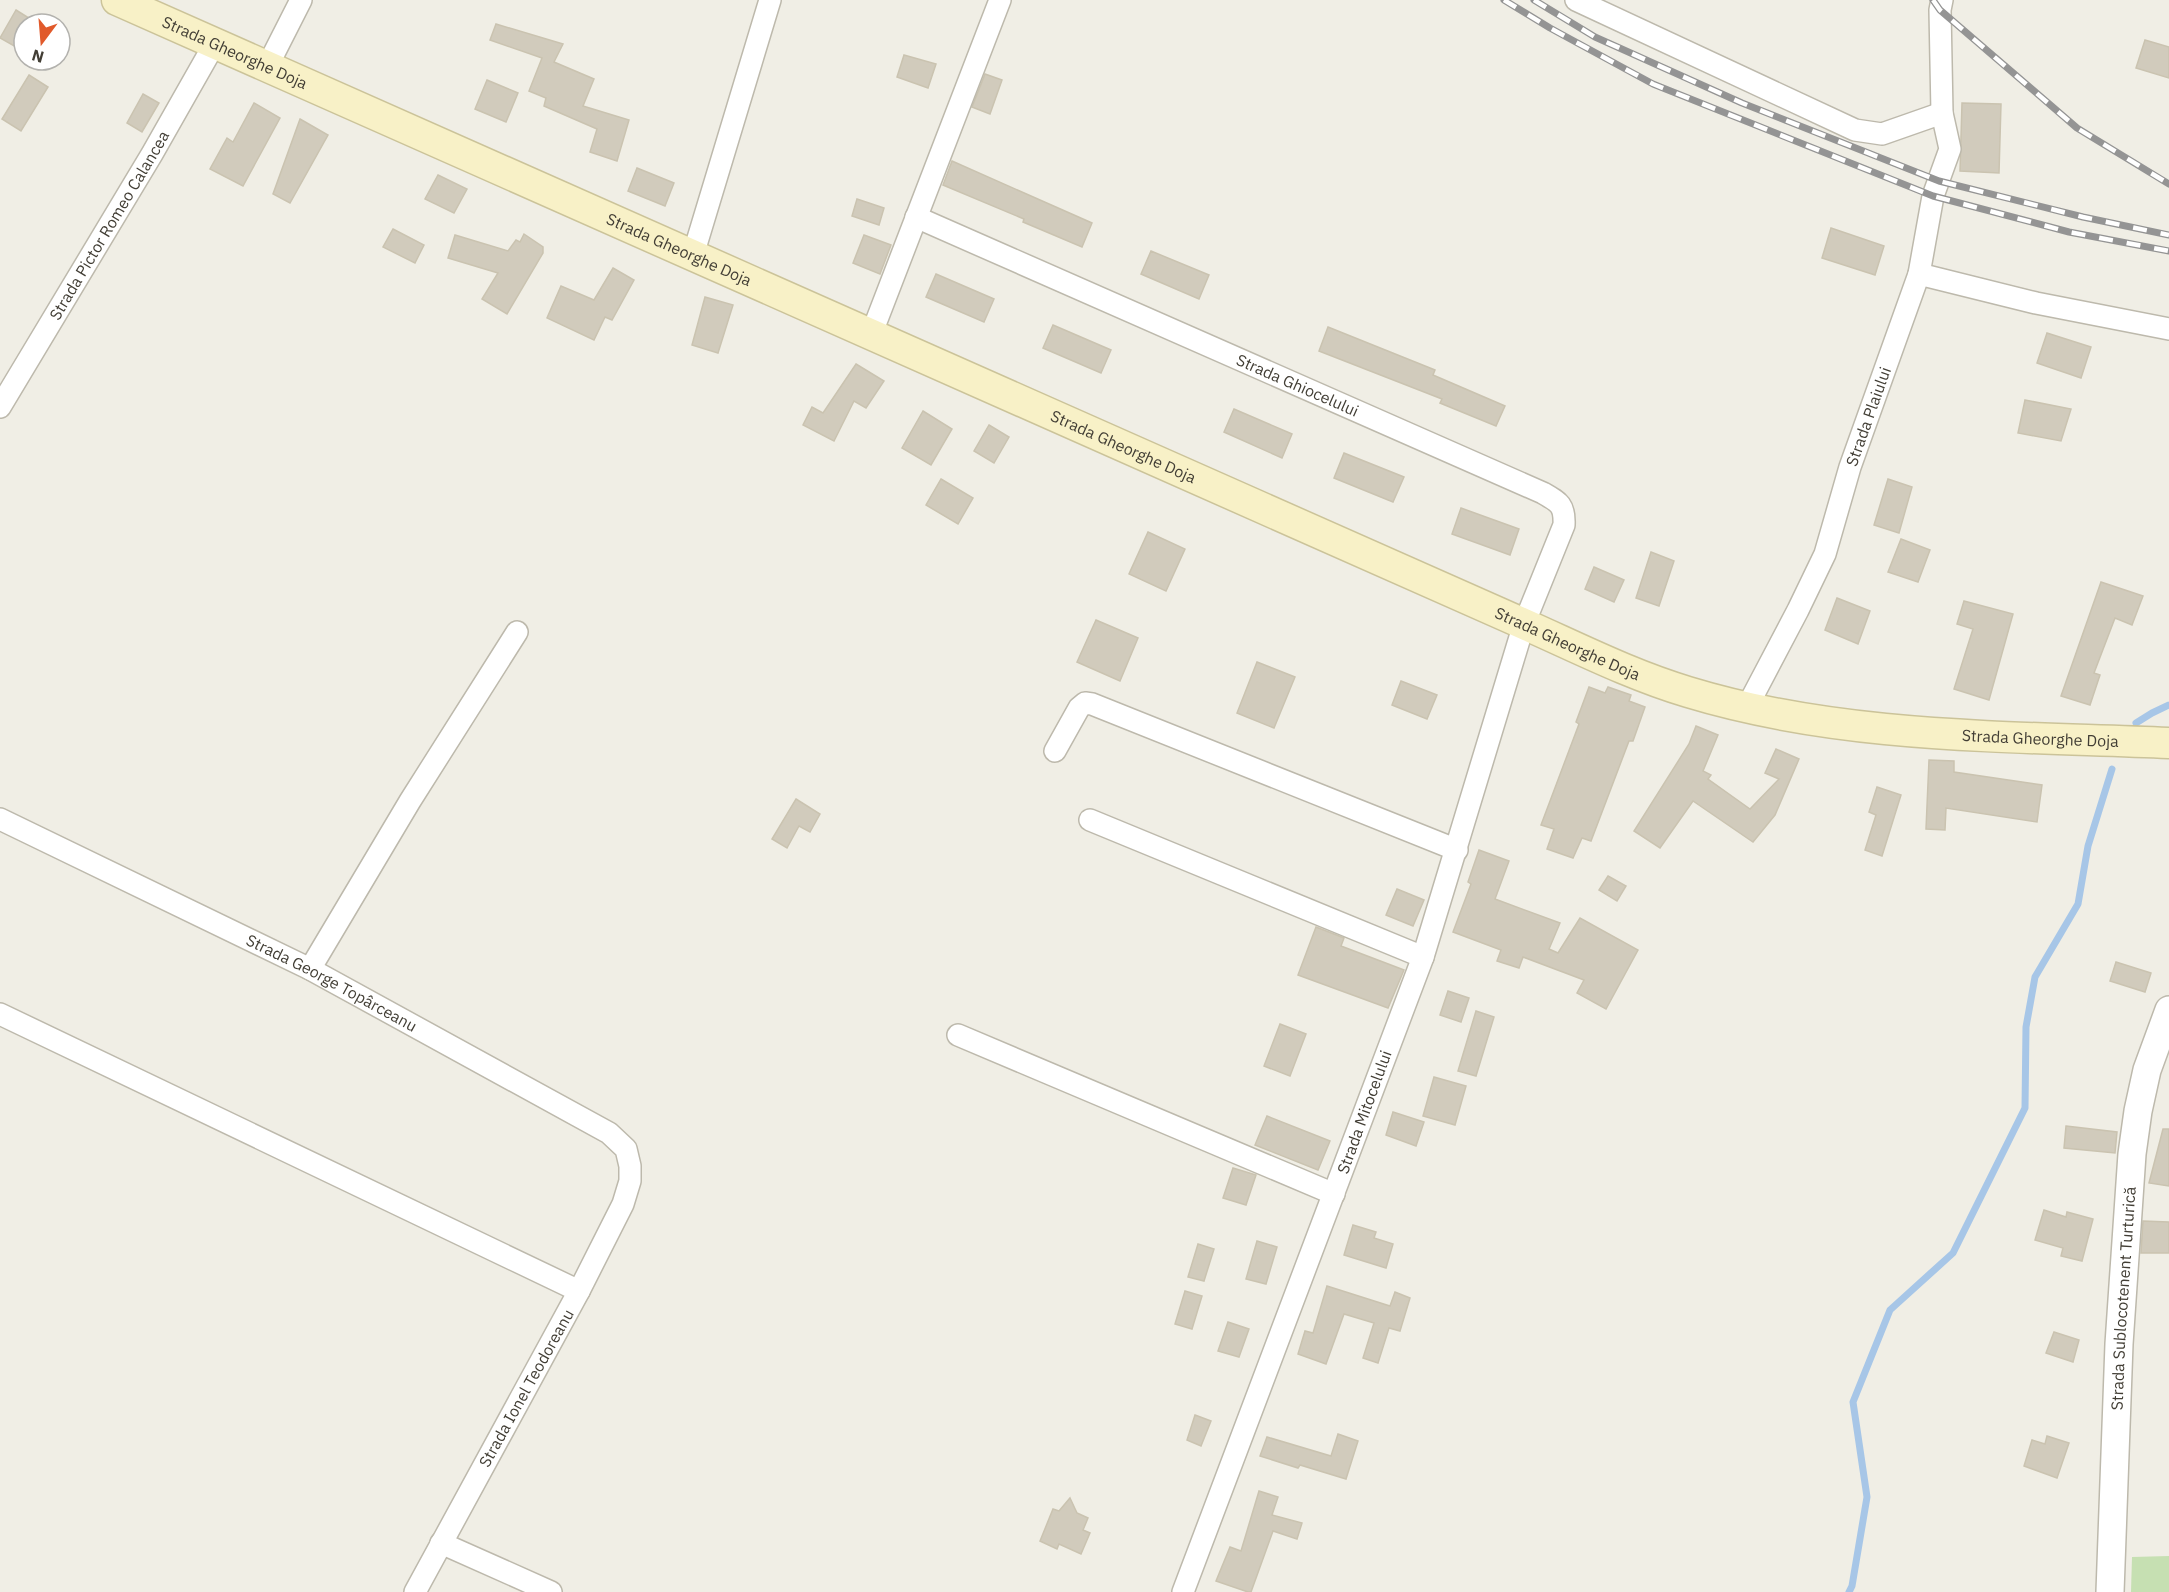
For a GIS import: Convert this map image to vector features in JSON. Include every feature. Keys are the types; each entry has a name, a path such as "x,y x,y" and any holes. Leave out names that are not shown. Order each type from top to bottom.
{"main road":[{"name":"Strada Gheorghe Doja","path":"117,0 1524,624 1687,692 1746,707 1841,723 1923,732 2169,743"}],"street":[{"path":"267,67 301,0"},
{"path":"693,255 770,0"},
{"path":"871,335 1000,0"},
{"path":"1576,0 1856,130 1882,134 1942,113"},
{"name":"Strada Plaiului","path":"1746,707 1825,554 1850,467 1919,274 1933,196 1950,149 1942,113 1941,0"},
{"name":"Strada Pictor Romeo Calancea","path":"0,406 152,154 215,43"},
{"name":"Strada Ghiocelului","path":"916,217 1553,499 1561,505 1565,514 1564,525 1524,624"},
{"path":"1919,274 2036,303 2169,329"},
{"name":"Strada Mitocelului","path":"1183,1592 1423,957 1524,624"},
{"path":"310,969 410,801 517,632"},
{"path":"1054,751 1079,708 1085,703 1092,704 1456,850"},
{"name":"Strada George Topârceanu","path":"0,819 310,969 609,1133 626,1149 630,1166 630,1181"},
{"path":"1090,820 1423,957"},
{"name":"Strada Sublocotenent Turturică","path":"2110,1592 2119,1344 2132,1154 2147,1070 2169,1010"},
{"path":"0,1014 579,1291"},
{"path":"958,1035 1334,1194"},
{"name":"Strada Ionel Teodoreanu","path":"414,1592 579,1291 623,1204 630,1181"},
{"path":"441,1544 551,1592"}],"green space":[{"path":"2169,1556 2169,1592 2131,1592 2132,1557"}],"building":[{"path":"12,17 12,45 0,38"},
{"path":"496,24 563,44 554,62 594,79 583,106 629,120 617,161 590,152 597,129 544,106 546,98 529,91 542,58 490,40"},
{"path":"2145,40 2169,47 2169,78 2136,68"},
{"path":"904,55 936,64 928,88 897,77"},
{"path":"985,74 1002,80 990,114 972,107"},
{"path":"29,75 48,87 21,131 2,119"},
{"path":"487,80 518,93 506,122 475,109"},
{"path":"143,94 159,103 142,132 127,123"},
{"path":"254,103 280,118 243,186 210,169 227,138 233,142"},
{"path":"1962,103 2001,104 1999,173 1960,171"},
{"path":"300,119 328,135 290,203 273,194"},
{"path":"952,161 1092,223 1082,247 1023,222 1024,219 943,185"},
{"path":"637,168 674,183 665,206 628,191"},
{"path":"438,175 467,189 454,213 425,199"},
{"path":"857,199 884,208 879,225 852,216"},
{"path":"1831,228 1884,246 1875,275 1822,258"},
{"path":"393,229 424,245 415,263 383,247"},
{"path":"524,234 543,247 543,253 507,314 482,299 498,273 448,258 455,235 508,251 516,240 520,242"},
{"path":"864,235 891,245 880,274 853,263"},
{"path":"1151,251 1209,275 1199,299 1141,274"},
{"path":"613,268 634,280 612,320 605,317 594,340 547,318 561,286 594,300"},
{"path":"936,274 994,299 984,322 926,297"},
{"path":"705,297 733,305 718,353 692,345"},
{"path":"1053,325 1111,350 1101,373 1043,348"},
{"path":"1328,327 1435,370 1433,375 1505,406 1496,426 1440,403 1442,399 1319,351"},
{"path":"2047,333 2091,347 2081,378 2037,363"},
{"path":"856,364 884,381 866,408 854,401 834,441 803,425 812,407 823,413"},
{"path":"2025,400 2071,409 2061,441 2018,433"},
{"path":"1234,409 1292,434 1282,458 1224,432"},
{"path":"923,411 952,429 931,465 902,448"},
{"path":"989,425 1009,437 994,463 974,451"},
{"path":"1344,453 1404,477 1393,502 1334,478"},
{"path":"941,479 973,498 958,524 926,505"},
{"path":"1888,479 1912,487 1899,533 1874,525"},
{"path":"1461,508 1519,529 1510,555 1452,534"},
{"path":"1148,532 1185,549 1166,591 1129,574"},
{"path":"1901,539 1930,550 1918,582 1888,572"},
{"path":"1651,552 1674,561 1659,606 1636,598"},
{"path":"1594,567 1624,580 1614,602 1585,589"},
{"path":"2101,582 2143,596 2132,625 2115,618 2094,673 2100,675 2090,705 2061,696"},
{"path":"1837,598 1870,611 1858,644 1825,630"},
{"path":"1964,601 2013,614 1989,700 1954,689 1973,629 1957,624"},
{"path":"1096,620 1138,638 1120,681 1077,662"},
{"path":"1257,662 1295,677 1274,728 1237,713"},
{"path":"1401,681 1437,695 1427,719 1392,705"},
{"path":"1589,687 1605,693 1608,687 1631,695 1629,701 1645,707 1633,741 1629,741 1591,841 1582,838 1573,858 1547,849 1554,829 1541,825 1579,724 1576,722"},
{"path":"1696,726 1718,735 1703,771 1711,775 1708,779 1750,809 1779,779 1765,773 1776,749 1799,759 1775,815 1753,842 1693,801 1660,848 1634,831 1689,744"},
{"path":"1929,760 1954,761 1954,772 2042,785 2037,822 1946,808 1945,830 1926,829"},
{"path":"1877,787 1901,795 1882,856 1865,850 1876,815 1869,812"},
{"path":"796,799 820,814 810,832 799,826 787,848 772,839"},
{"path":"1479,850 1509,861 1495,899 1560,923 1549,949 1558,953 1580,918 1638,950 1606,1009 1577,993 1584,980 1523,957 1519,968 1497,961 1501,950 1453,932 1471,884 1468,882"},
{"path":"1608,876 1626,886 1617,901 1599,890"},
{"path":"1397,889 1424,900 1413,926 1386,915"},
{"path":"1316,927 1344,938 1341,946 1404,970 1388,1008 1298,975"},
{"path":"2116,962 2151,973 2145,992 2110,981"},
{"path":"1448,991 1469,998 1461,1022 1440,1015"},
{"path":"1476,1011 1494,1017 1476,1076 1458,1071"},
{"path":"1280,1024 1306,1034 1290,1076 1264,1066"},
{"path":"1434,1077 1466,1086 1455,1125 1423,1116"},
{"path":"1393,1112 1424,1122 1416,1146 1386,1135"},
{"path":"1267,1116 1330,1141 1318,1170 1255,1145"},
{"path":"2066,1126 2117,1132 2115,1153 2064,1148"},
{"path":"2163,1129 2169,1129 2169,1186 2149,1183"},
{"path":"1233,1168 1256,1175 1246,1205 1223,1198"},
{"path":"2044,1210 2066,1217 2067,1212 2093,1219 2082,1261 2061,1256 2063,1248 2035,1240"},
{"path":"2143,1221 2169,1222 2169,1253 2141,1253"},
{"path":"1353,1225 1376,1232 1374,1238 1393,1244 1386,1268 1344,1255"},
{"path":"1257,1241 1277,1247 1266,1284 1246,1279"},
{"path":"1198,1244 1214,1249 1204,1281 1188,1277"},
{"path":"1327,1286 1390,1306 1395,1292 1410,1298 1400,1331 1389,1328 1378,1363 1363,1358 1374,1323 1344,1314 1326,1364 1298,1354 1305,1331 1313,1333"},
{"path":"1185,1291 1202,1296 1192,1329 1175,1324"},
{"path":"1228,1322 1249,1329 1239,1357 1218,1351"},
{"path":"2054,1332 2079,1340 2073,1362 2046,1353"},
{"path":"1195,1415 1211,1421 1201,1446 1187,1440"},
{"path":"1338,1434 1358,1441 1346,1479 1260,1456 1267,1437 1331,1456"},
{"path":"2047,1436 2069,1443 2057,1478 2024,1466 2032,1440 2045,1444"},
{"path":"1259,1491 1278,1497 1272,1515 1302,1523 1297,1539 1273,1531 1251,1592 1248,1592 1216,1581 1230,1547 1241,1551"},
{"path":"1070,1498 1077,1513 1088,1518 1083,1530 1090,1533 1081,1554 1059,1544 1057,1549 1040,1541 1053,1509 1059,1511"}],"waterway":[{"path":"2136,723 2169,705"},
{"path":"1849,1592 1852,1586 1867,1497 1853,1402 1890,1310 1953,1253 2025,1108 2026,1027 2035,977 2078,904 2088,846 2112,769"}],"railway":[{"path":"1504,0 1550,28 1653,84 1933,196 2069,232 2169,251"},
{"path":"1534,0 1595,37 1742,103 1939,181 2083,217 2169,235"},
{"path":"1933,0 1940,10 2077,128 2169,184"}]}
